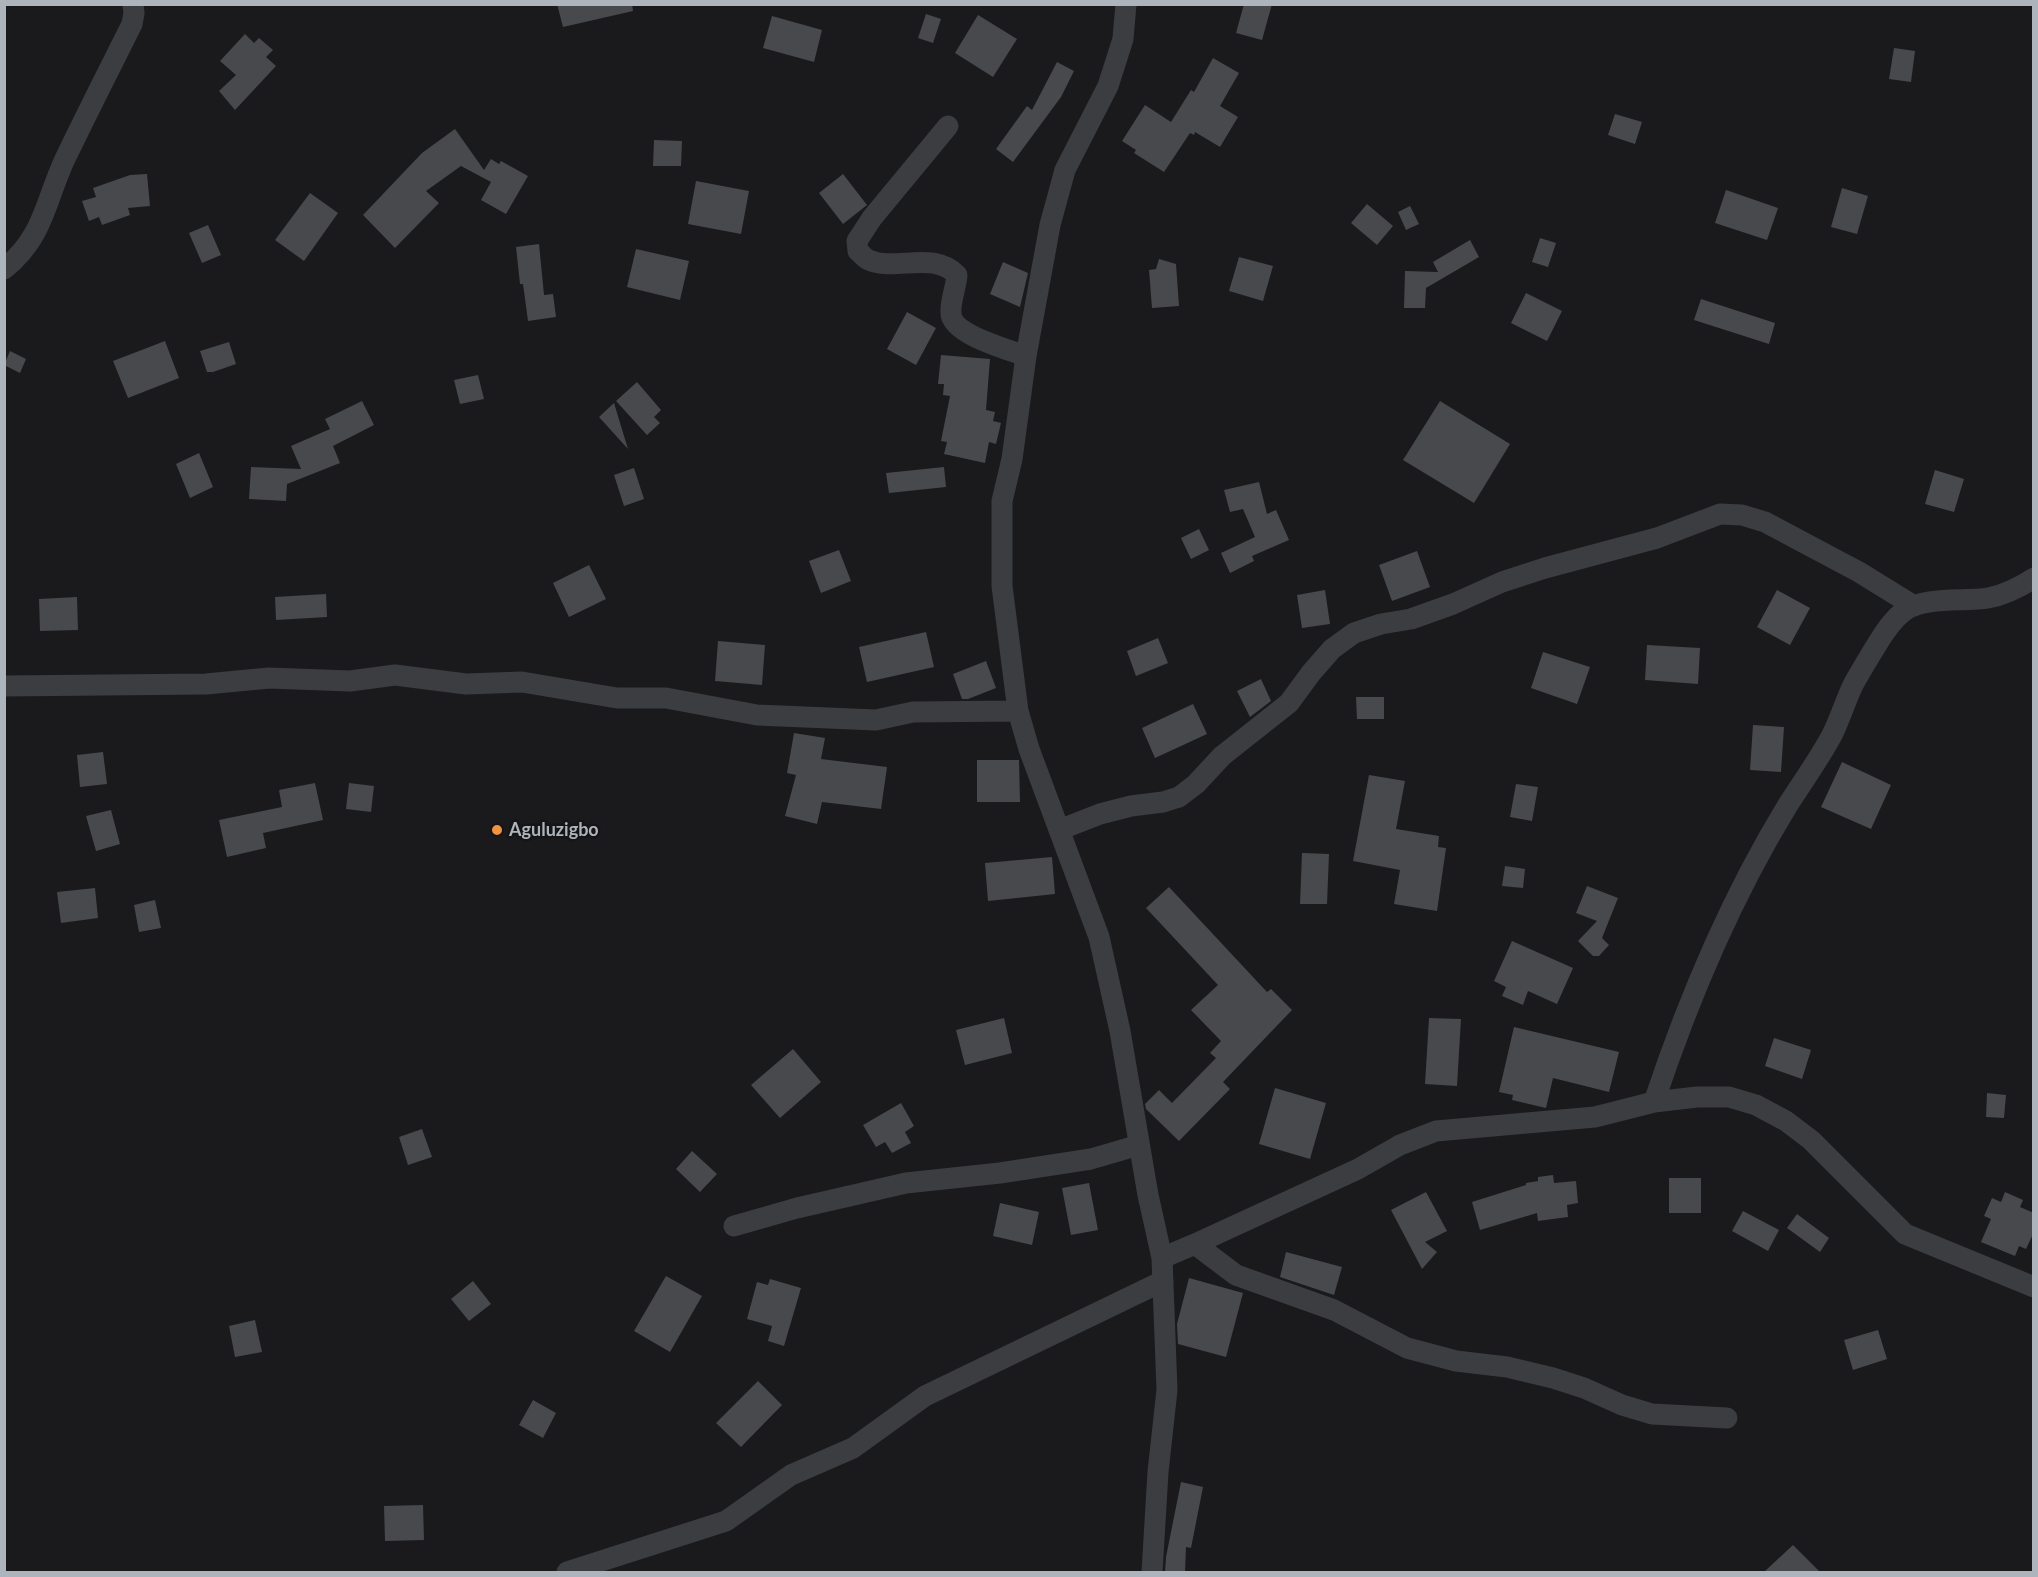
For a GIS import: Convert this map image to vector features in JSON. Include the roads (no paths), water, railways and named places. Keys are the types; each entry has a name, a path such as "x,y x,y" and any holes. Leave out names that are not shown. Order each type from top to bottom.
{"street":[{"path":"4,269 20,256 41,221 63,165 132,24 133,4"},
{"path":"1126,4 1123,39 1108,86 1065,170 1050,225 1026,356 1012,459 1002,501 1002,586 1018,711 1029,749 1099,937 1120,1031 1161,1258 1167,1390 1158,1472 1152,1572"},
{"path":"948,126 872,218 857,241 858,250 868,260 887,263 926,263 950,269 957,275 950,315 956,325 980,339 1026,356"},
{"path":"1059,830 1100,814 1179,797 1196,784 1222,756 1289,703 1311,673 1332,650 1354,633 1381,624 1411,619 1453,604 1502,582 1545,568 1658,538 1720,514 1742,515 1764,522 1859,572 1914,606"},
{"path":"1654,1102 1700,977 1740,891 1786,807 1809,775 1833,734 1854,685 1886,629 1904,611 1914,606 1955,599 1987,598 2007,592 2034,578"},
{"path":"4,686 206,684 269,678 350,681 395,675 466,684 522,682 618,698 666,698 757,715 876,720 913,712 1018,711"},
{"path":"1161,1258 1358,1168 1400,1145 1436,1131 1595,1117 1654,1102 1697,1097 1729,1097 1756,1106 1786,1121 1811,1140 1905,1234 2034,1287"},
{"path":"734,1226 797,1208 894,1186 1091,1159 1139,1145"},
{"path":"1195,1244 1236,1275 1334,1310 1407,1348 1456,1361 1508,1367 1553,1378 1652,1414 1727,1418"},
{"path":"567,1572 726,1521 791,1475 853,1448 925,1396 1163,1281"}],"place":[{"name":"Aguluzigbo","path":"497,830"}]}
